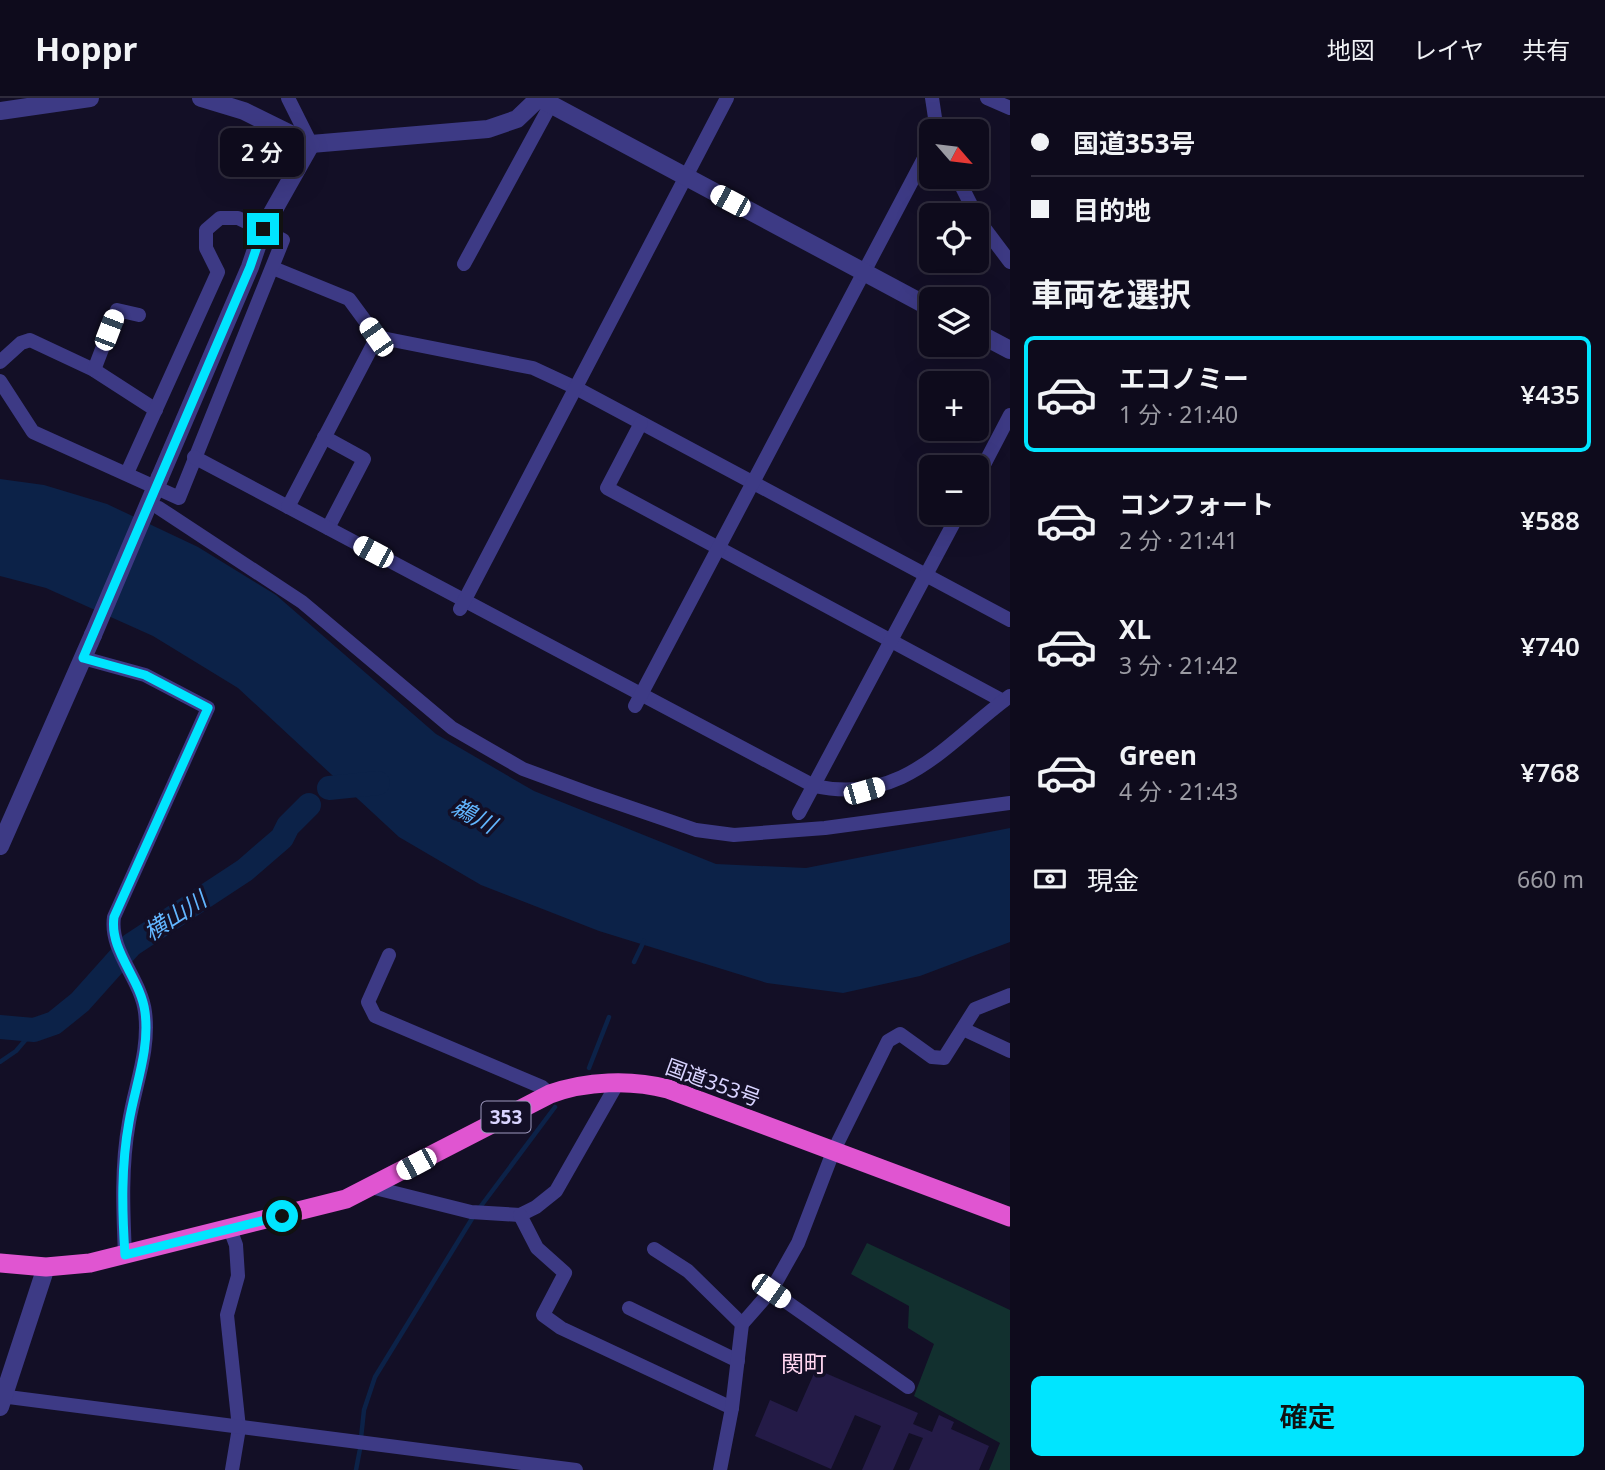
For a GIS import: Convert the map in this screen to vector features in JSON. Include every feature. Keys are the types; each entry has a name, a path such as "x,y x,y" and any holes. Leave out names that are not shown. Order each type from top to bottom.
{"highway":[{"name":"国道353号","path":"0,1263 46,1267 125,1255 335,1202 371,1187 550,1094 582,1085 617,1084 668,1089 1010,1217"}],"street":[{"path":"0,111 90,98"},
{"path":"201,98 244,111 310,144 488,129 517,119 543,100"},
{"path":"288,98 310,144"},
{"path":"462,605 727,98"},
{"path":"932,98 935,119"},
{"path":"988,98 1010,108"},
{"path":"543,100 919,301"},
{"path":"464,264 543,100"},
{"path":"0,846 250,267 263,229 310,144"},
{"path":"638,700 919,167"},
{"path":"0,381 33,432 179,498 283,240 238,218 220,218 206,230 206,248 218,272 127,473"},
{"path":"989,234 1010,262"},
{"path":"272,268 349,299 376,337 533,368 576,388 1010,620"},
{"path":"94,370 117,310 139,315"},
{"path":"288,507 376,337"},
{"path":"989,339 1010,350"},
{"path":"0,362 21,343 30,340 94,370 156,410"},
{"path":"989,455 1010,415"},
{"path":"194,457 638,700 814,786 840,792 864,791 917,772 1007,698 891,642 607,488 641,423"},
{"path":"324,437 365,459 328,528"},
{"path":"159,508 302,602 452,728 523,769 591,794 696,830 734,835 825,828 1010,803"},
{"path":"799,813 953,525"},
{"path":"83,658 145,675 208,708 114,917 117,943 143,1002 145,1024 140,1080 129,1121 123,1164 125,1255"},
{"path":"389,955 368,1002 375,1016 492,1064 542,1087 550,1094"},
{"path":"720,1470 732,1408 742,1324 771,1291 799,1243 833,1152 888,1041 900,1034 932,1057 944,1058 975,1009 1010,995"},
{"path":"963,1029 1010,1051"},
{"path":"371,1187 477,1213 520,1215 536,1208 556,1191 617,1084"},
{"path":"520,1215 537,1248 565,1273 543,1315 561,1328 732,1408"},
{"path":"230,1229 236,1245 238,1276 227,1315 239,1428 232,1470"},
{"path":"654,1249 688,1271 742,1324"},
{"path":"46,1267 0,1400 171,1416 476,1464 576,1470"},
{"path":"771,1291 908,1387"},
{"path":"629,1308 738,1361"}],"green space":[{"path":"867,1243 1010,1310 1010,1470 989,1470 1000,1443 914,1396 934,1344 908,1328 909,1306 851,1274"}],"water":[{"name":"鵜川","path":"0,479 44,485 107,504 198,547 276,595 436,734 534,791 716,864 806,868 1010,828 1010,942 920,976 843,993 767,983 599,931 481,885 399,837 238,688 153,636 46,588 0,576"}],"building":[{"path":"816,1369 918,1413 913,1424 932,1432 939,1415 954,1422 951,1429 989,1446 979,1470 909,1470 923,1438 909,1433 893,1470 862,1470 881,1426 855,1415 831,1469 755,1436 770,1400 797,1412"}],"waterway":[{"name":"横山川","path":"329,788 378,783"},
{"name":"横山川","path":"0,1027 34,1030 54,1023 80,1002 131,945 245,870 282,838 288,826 309,805"},
{"path":"634,962 644,941"},
{"path":"589,1068 609,1017"},
{"path":"0,1062 16,1051 34,1030"},
{"path":"478,1210 555,1107"},
{"path":"361,1438 364,1410 375,1377 473,1217"},
{"path":"356,1470 360,1449"}],"district":[{"name":"関町","path":"804,1364"}],"route":[{"path":"263,229 250,267 83,658 145,675 208,708 114,917 117,943 139,990 145,1013 140,1080 129,1121 123,1164 125,1255 282,1216"}]}
